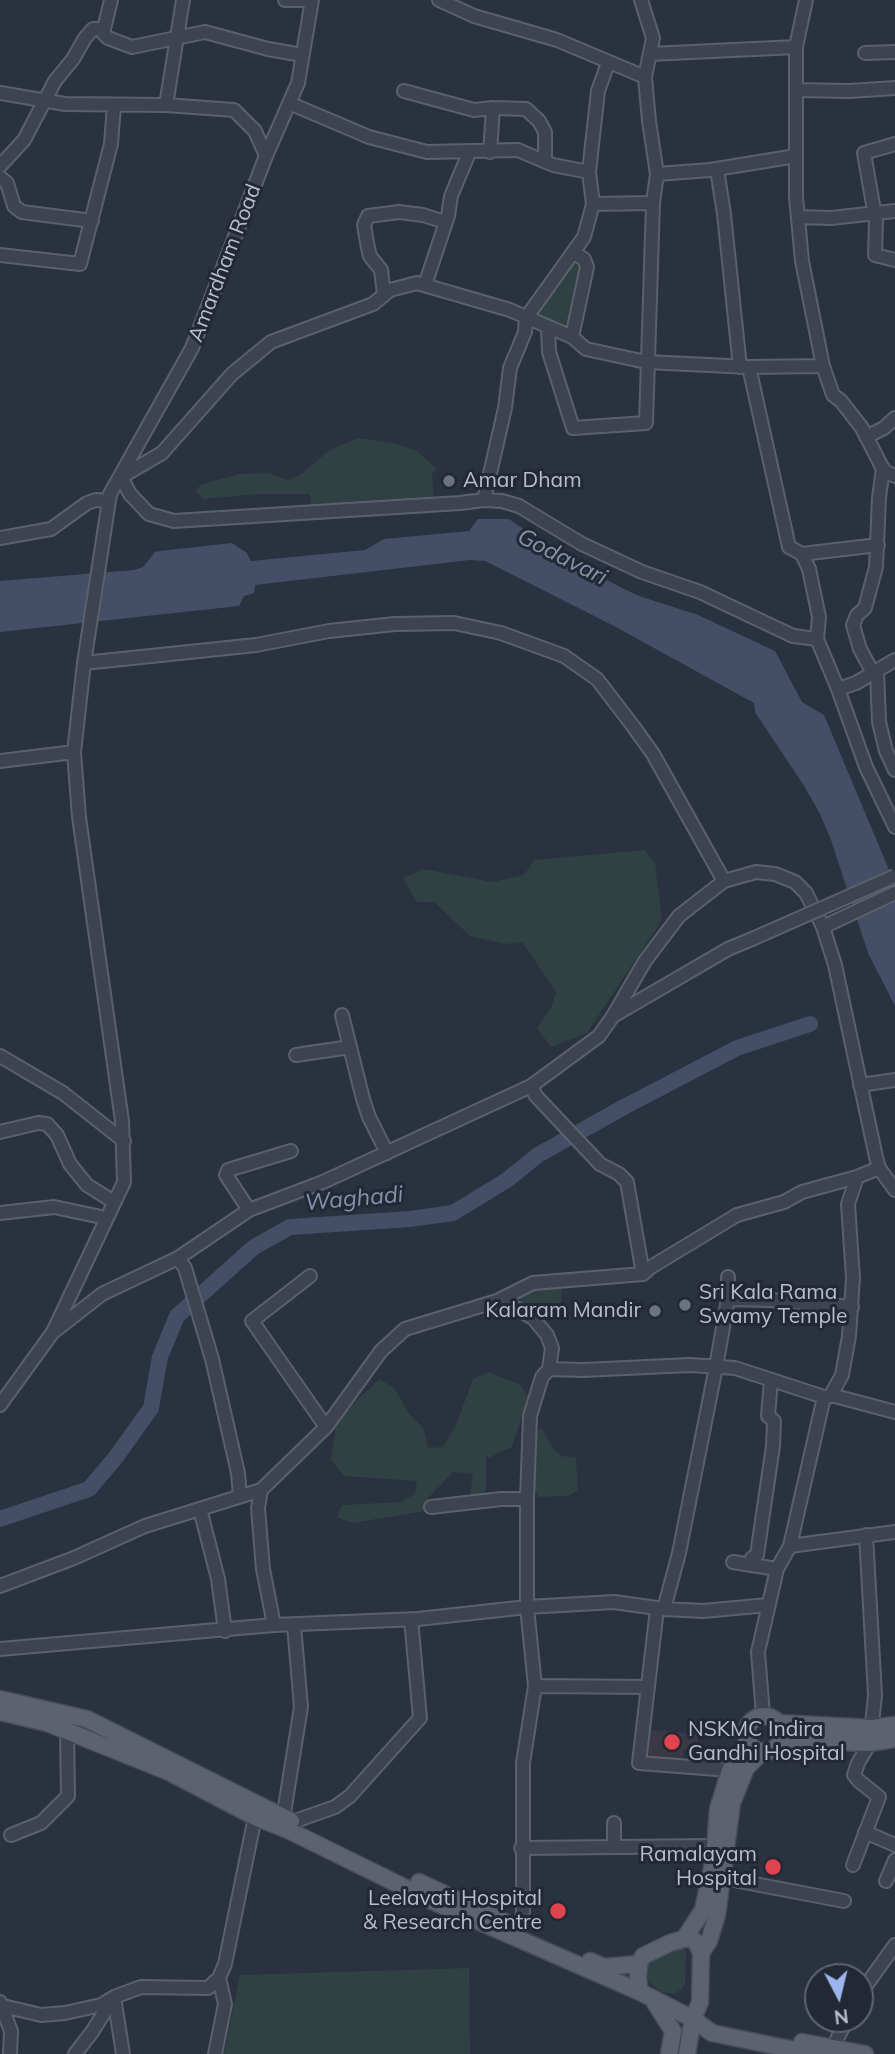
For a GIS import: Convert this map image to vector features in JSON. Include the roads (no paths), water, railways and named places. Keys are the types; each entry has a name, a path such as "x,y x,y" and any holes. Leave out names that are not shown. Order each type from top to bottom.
{"main road":[{"path":"0,1699 87,1719 444,1906 640,1992 693,2019 712,2033 814,2054"},
{"path":"0,1712 66,1731 169,1772 255,1817 286,1824 604,1967 639,1964"},
{"path":"757,1748 747,1737 749,1725 758,1717 895,1739"},
{"path":"684,1939 703,1910 709,1886 718,1809 730,1770 757,1748 774,1749 781,1740 782,1728 771,1719"},
{"path":"781,1740 871,1735 895,1725"},
{"path":"701,1953 709,1941 723,1878 732,1803 757,1748"},
{"path":"640,1992 639,1964 647,1953 684,1939 696,1942 701,1953 700,2002 693,2019 687,2054"},
{"path":"654,2001 673,2031 669,2054"},
{"path":"693,2019 831,2051 864,2054"}],"street":[{"path":"111,0 103,33 108,38 132,47 205,32 302,55"},
{"path":"166,105 183,0"},
{"path":"285,0 312,0"},
{"name":"Amardham Road","path":"53,1332 124,1182 124,1141 79,817 74,752 84,663 110,494 192,348 266,156 298,83 312,0"},
{"path":"439,0 474,16 557,40 645,77"},
{"path":"548,328 549,352 573,428 646,423 653,203 657,174 645,77 653,38 641,0"},
{"path":"806,0 796,47 796,156 802,261 823,366 833,395 841,401 866,437 883,468 895,476"},
{"path":"0,166 24,140 55,81 73,59 85,38 93,29 103,29"},
{"path":"650,54 796,47"},
{"path":"865,53 895,51"},
{"path":"484,500 505,408 510,368 526,332 526,318 584,237 593,204 589,172 598,90 608,62"},
{"path":"796,90 895,88"},
{"path":"404,91 474,110 526,110 539,121 545,132 545,161"},
{"path":"0,93 44,101 234,110 255,131 266,156"},
{"path":"289,103 369,137 427,152 518,150 545,161 589,172"},
{"path":"0,255 80,264 111,144 114,106"},
{"path":"490,152 493,108"},
{"path":"895,144 864,153 874,213 875,256 895,260"},
{"path":"425,285 451,197 469,153"},
{"path":"657,174 717,169 796,156"},
{"path":"717,169 745,367 789,547 802,554 878,545"},
{"path":"0,177 7,183 15,206 22,212 92,221"},
{"path":"593,204 653,203"},
{"path":"798,217 831,218 895,211"},
{"path":"384,294 381,270 370,256 368,248 364,225 368,216 399,212 423,215 445,222"},
{"path":"572,337 587,267 584,259 574,253"},
{"path":"817,639 793,636 700,592 642,572 582,544 519,506 502,501 174,521 149,514 130,494 121,477 162,453 232,374 271,342 373,304 390,290 417,283 510,310 572,337 586,349 646,362 745,367 823,366"},
{"path":"866,437 884,428 895,418"},
{"path":"883,468 876,567 865,608 857,615 853,625 860,649 875,672 878,722 886,751 895,770"},
{"path":"0,538 51,529 87,503 96,500 108,508"},
{"path":"802,554 809,569 820,617 817,639 866,767 895,827"},
{"path":"84,663 256,645 329,631 395,624 454,622 501,634 564,656 597,679 653,754 724,881"},
{"path":"838,689 856,683 895,660"},
{"path":"0,761 74,752"},
{"path":"0,1405 53,1332 102,1294 181,1263 249,1210 323,1182 531,1086 598,1035 613,1016 645,961 679,916 724,881 756,872 775,874 795,882 806,893 823,927 844,999 879,1168 895,1190"},
{"path":"613,1016 728,949 895,877"},
{"path":"823,927 895,893"},
{"path":"342,1015 363,1099 387,1153"},
{"path":"296,1055 350,1047"},
{"path":"0,1056 63,1093 124,1141"},
{"path":"860,1084 895,1080"},
{"path":"531,1086 536,1096 600,1164 619,1174 627,1182 643,1274"},
{"path":"0,1132 38,1123 47,1124 57,1135 70,1164 87,1185 114,1202"},
{"path":"249,1210 226,1175 228,1170 291,1151"},
{"path":"0,1586 145,1527 261,1490 326,1427 381,1351 405,1329 497,1301 533,1283 643,1274 737,1215 784,1202 802,1192 879,1168"},
{"path":"771,1719 758,1652 778,1569 790,1546 828,1396 842,1375 852,1307 853,1255 848,1204 857,1177"},
{"path":"0,1213 54,1207 107,1218"},
{"path":"181,1263 212,1359 238,1473 240,1496"},
{"path":"310,1276 251,1321 326,1427"},
{"path":"728,1277 728,1299 716,1367 679,1553 661,1609 639,1763 730,1770"},
{"path":"728,1299 852,1307"},
{"path":"497,1301 533,1318 547,1335 552,1348 549,1369 542,1377 530,1416 527,1607 535,1686 523,1763 523,1912 520,1929"},
{"path":"549,1369 650,1366 735,1368 828,1396 895,1412"},
{"path":"750,1565 752,1558 757,1555 774,1447 774,1421 768,1416 771,1380"},
{"path":"261,1490 258,1507 263,1569 274,1625"},
{"path":"431,1507 501,1499 527,1499"},
{"path":"200,1509 218,1579 225,1631"},
{"path":"790,1546 895,1532"},
{"path":"853,1865 879,1797 854,1774 871,1735 875,1695 866,1535"},
{"path":"733,1562 778,1569"},
{"path":"0,1649 274,1625 411,1619 527,1607 614,1602 661,1609 703,1611 768,1605"},
{"path":"294,1626 302,1707 286,1824 335,1807 350,1796 420,1718 411,1619"},
{"path":"535,1686 648,1687"},
{"path":"11,1835 41,1823 68,1796 66,1731"},
{"path":"1,2004 41,2015 101,2005 141,1987 208,1988 219,1978 225,1964 255,1817"},
{"path":"614,1824 614,1847"},
{"path":"865,1832 895,1845"},
{"path":"521,1848 714,1846"},
{"path":"886,1881 895,1860"},
{"path":"723,1878 844,1901"},
{"path":"874,1974 895,1945"},
{"path":"215,2054 225,2004 219,1978"},
{"path":"75,2054 114,1997"},
{"path":"114,1997 123,2054"},
{"path":"1,2004 11,2031 10,2054"},
{"path":"831,2051 840,2033"}],"water":[{"name":"Godavari","path":"478,519 509,519 567,559 622,588 698,615 775,651 802,702 824,715 895,884 895,1006 868,953 820,814 755,712 754,703 614,626 485,561 470,560 255,585 254,593 244,596 239,606 0,632 0,581 134,570 143,567 155,552 232,543 247,553 251,561 365,550 384,539 469,531"}],"waterway":[{"name":"Waghadi","path":"0,1519 89,1489 151,1408 160,1357 177,1316 254,1247 290,1227 410,1219 453,1213 507,1180 538,1155 624,1107 737,1048 810,1024"}],"place":[{"name":"Amar Dham","path":"449,481"},
{"name":"Sri Kala Rama Swamy Temple","path":"685,1305"},
{"name":"Kalaram Mandir","path":"655,1311"},
{"name":"NSKMC Indira Gandhi Hospital","path":"672,1742"},
{"name":"Ramalayam Hospital","path":"773,1867"},
{"name":"Leelavati Hospital & Research Centre","path":"558,1911"}]}
